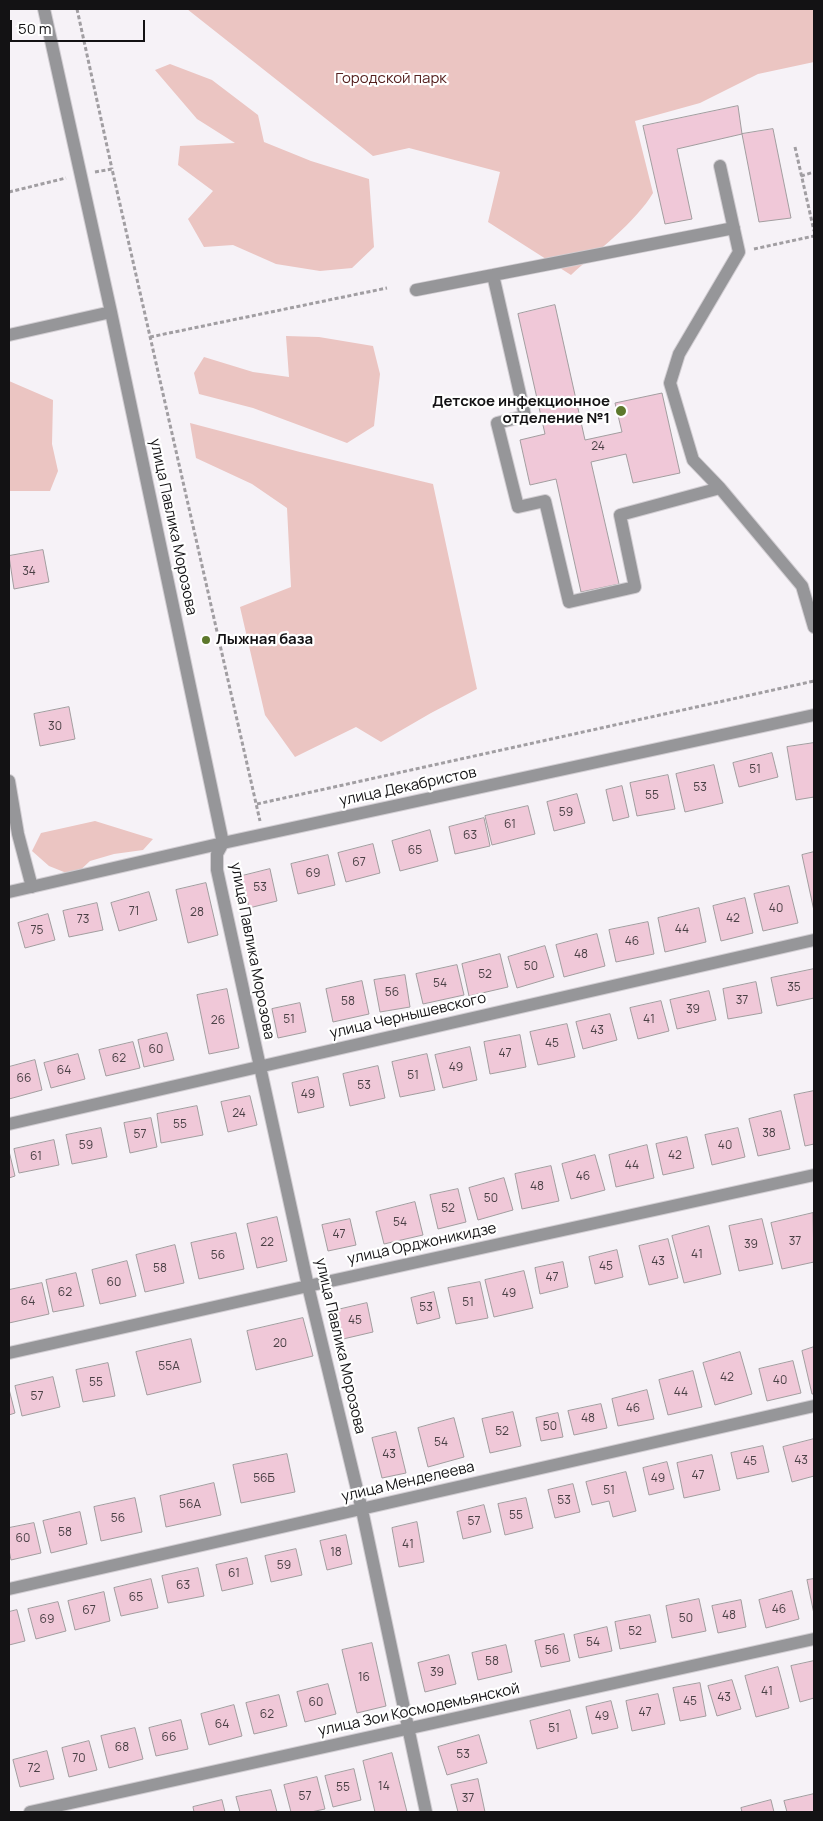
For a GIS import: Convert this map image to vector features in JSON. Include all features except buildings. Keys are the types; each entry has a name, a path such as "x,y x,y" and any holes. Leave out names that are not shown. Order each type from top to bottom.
{"street":[{"name":"улица Павлика Морозова","path":"44,9 111,312 223,843 217,854 217,870 308,1286 362,1510 426,1812"},
{"path":"720,166 739,252 679,354 670,383 693,460 720,488 802,586 814,627"},
{"path":"416,290 734,228"},
{"path":"493,275 525,416 497,423 518,506 545,501 569,602 635,587 620,516 720,488"},
{"path":"9,336 111,312"},
{"name":"улица Декабристов","path":"9,892 223,843 814,716"},
{"path":"9,781 18,834 32,887"},
{"name":"улица Чернышевского","path":"9,1124 814,940"},
{"name":"улица Орджоникидзе","path":"9,1353 814,1175"},
{"name":"улица Менделеева","path":"9,1589 814,1406"},
{"name":"улица Зои Космодемьянской","path":"30,1812 814,1639"}],"path":[{"path":"77,9 263,835"},
{"path":"795,147 814,231"},
{"path":"9,192 112,169"},
{"path":"801,176 814,172"},
{"path":"739,252 814,236"},
{"path":"150,337 386,288"},
{"path":"257,804 814,681"}],"green space":[{"name":"Городской парк","path":"187,9 814,9 814,62 758,74 700,103 635,121 653,193 637,215 626,226 571,275 488,222 500,172 409,148 373,156"},
{"path":"170,64 212,80 258,115 264,142 311,161 369,179 374,247 352,268 320,271 276,264 233,245 204,247 188,219 213,191 178,165 180,146 235,143 197,119 155,70"},
{"path":"286,336 319,337 373,346 380,374 374,426 347,443 253,408 199,394 194,373 204,357 253,372 289,377"},
{"path":"9,381 53,400 52,444 58,471 50,491 9,491"},
{"path":"190,423 433,484 477,689 381,742 356,727 295,757 265,715 240,607 291,587 287,508 252,484 196,458"},
{"path":"95,821 153,839 143,850 114,854 90,861 74,876 49,866 32,851 41,833"}],"place":[{"name":"Детское инфекционное отделение №1","path":"621,411"},
{"name":"Лыжная база","path":"206,640"}]}
